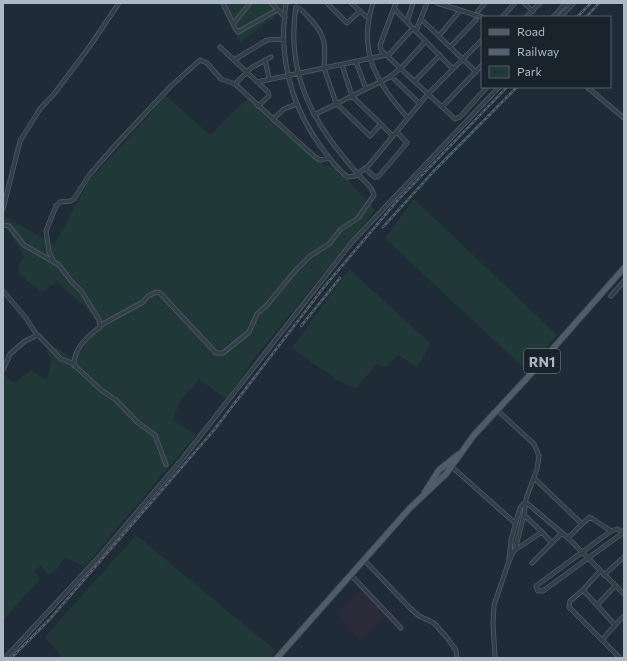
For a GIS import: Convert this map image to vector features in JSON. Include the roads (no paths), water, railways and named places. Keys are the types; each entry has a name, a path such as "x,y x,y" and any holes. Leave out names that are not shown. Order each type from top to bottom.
{"main road":[{"name":"RN1","path":"438,476 452,467 460,453 497,410 624,268"},
{"name":"RN1","path":"277,658 425,492 447,463 460,453"},
{"path":"447,463 452,467"}],"street":[{"path":"3,209 20,141 40,109 54,94 87,50 118,3"},
{"path":"223,3 232,24 237,31 241,31 277,10"},
{"path":"232,24 250,3"},
{"path":"271,3 284,17"},
{"path":"286,3 284,17 284,39 287,75 296,104 314,137 329,158 348,177 358,174 365,168 428,94 481,41"},
{"path":"327,3 346,23 351,21 359,12"},
{"path":"351,3 359,12 368,18"},
{"path":"373,3 368,18 367,34 370,59 379,83 408,118"},
{"path":"396,3 380,45 381,50 442,108 453,118 457,119 486,88"},
{"path":"407,22 413,3"},
{"path":"257,82 269,78 342,65 387,55 414,30 421,19 427,3"},
{"path":"478,11 485,3"},
{"path":"503,16 515,3"},
{"path":"524,3 533,11"},
{"path":"527,16 540,3"},
{"path":"554,16 566,3"},
{"path":"561,16 574,3"},
{"path":"441,4 481,17"},
{"path":"296,5 321,31 324,43 324,68 336,103 370,136 381,124"},
{"path":"74,366 74,358 78,349 87,337 100,325 143,302 148,296 156,292 160,293 216,353 223,353 249,332 257,314 267,306 295,271 310,256 329,244 341,229 358,218 372,200 373,192 334,146 314,115 303,90 298,73 293,33 296,5"},
{"path":"394,8 453,69"},
{"path":"439,36 458,13"},
{"path":"421,19 476,72"},
{"path":"450,47 476,20"},
{"path":"234,60 267,40 284,39"},
{"path":"314,115 391,76 401,68 426,41"},
{"path":"220,47 269,94 258,106"},
{"path":"415,81 440,55"},
{"path":"235,84 246,72 271,57"},
{"path":"52,260 46,231 56,206 60,202 70,202 74,199 90,174 116,144 196,62 201,60 205,61 221,80 235,84 315,157 320,160 329,158"},
{"path":"265,60 269,78"},
{"path":"356,62 366,89"},
{"path":"342,65 352,96 393,136"},
{"path":"442,108 481,66"},
{"path":"391,76 420,104"},
{"path":"5,658 99,557 183,458 352,242 498,88"},
{"path":"588,88 624,118"},
{"path":"273,119 284,109 296,104"},
{"path":"365,168 374,177 378,177 407,143 397,132"},
{"path":"3,225 10,226 21,242 59,264 71,281 82,292 100,320 100,325"},
{"path":"45,256 48,246"},
{"path":"611,296 624,281"},
{"path":"3,290 26,318 37,335 60,359 68,361 101,390 116,400 136,422 155,435 166,465"},
{"path":"3,370 10,354 25,341 37,335"},
{"path":"495,658 493,610 514,550 524,515 525,504 539,460 538,449 497,410"},
{"path":"452,467 516,523"},
{"path":"534,478 582,524"},
{"path":"509,561 510,546 520,508 525,504"},
{"path":"525,504 532,507 568,538 624,594"},
{"path":"524,515 552,543"},
{"path":"568,538 590,517 611,531"},
{"path":"617,529 624,532 542,592 538,591 536,586 611,531 617,529"},
{"path":"514,550 542,532"},
{"path":"532,563 562,534"},
{"path":"604,575 623,559"},
{"path":"364,560 411,609 419,616 434,623 456,650 457,658"},
{"path":"600,571 569,603 569,607 620,658"},
{"path":"351,575 401,628"},
{"path":"597,605 615,586"},
{"path":"620,591 624,587"},
{"path":"583,590 615,625"},
{"path":"602,640 624,616"}],"railway":[{"path":"578,16 591,3"},
{"path":"587,16 599,3"},
{"path":"11,658 49,620 214,430 324,287 397,201 506,88"},
{"path":"383,227 433,172 516,88"},
{"path":"301,326 340,278"}]}
